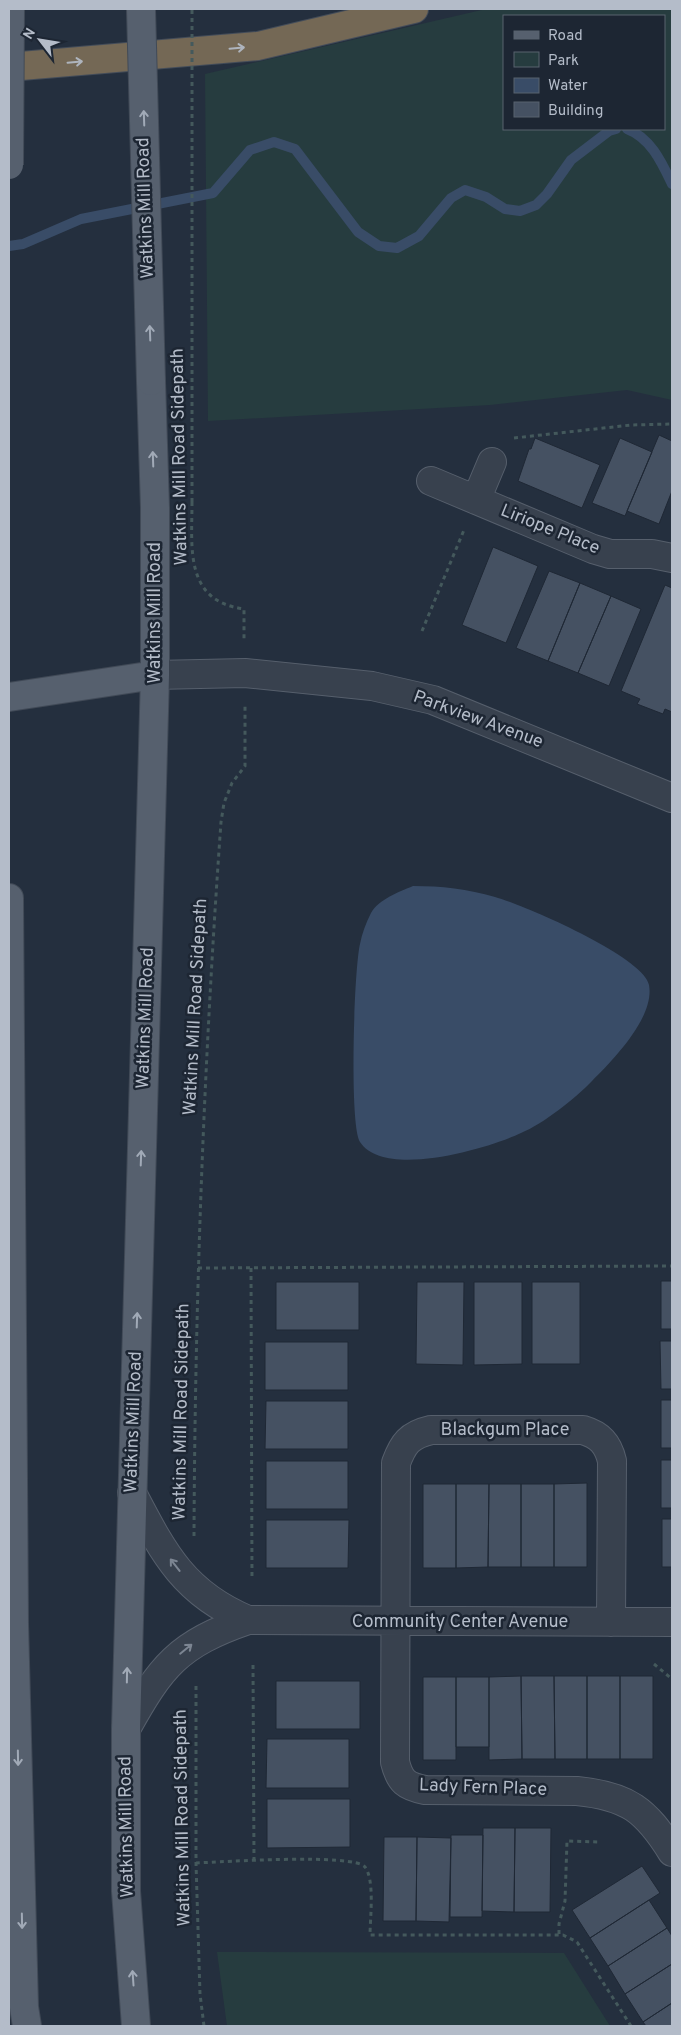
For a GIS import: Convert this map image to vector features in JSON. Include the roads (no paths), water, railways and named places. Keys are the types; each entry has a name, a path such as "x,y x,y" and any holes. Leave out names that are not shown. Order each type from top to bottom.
{"highway":[{"path":"9,67 258,46 414,9"}],"main road":[{"path":"9,165 10,9"},
{"name":"Watkins Mill Road","path":"136,2026 126,1891 126,1729 155,675 155,508 141,9"},
{"path":"9,697 155,675"},
{"path":"9,898 14,1623 24,2007 27,2026"}],"street":[{"path":"476,500 492,462"},
{"name":"Liriope Place","path":"432,481 593,549 610,554 652,554 672,558"},
{"name":"Parkview Avenue","path":"155,675 245,673 372,686 433,700 672,798"},
{"name":"Blackgum Place","path":"396,1622 396,1464 400,1452 408,1441 417,1433 431,1430 582,1430 594,1433 603,1440 609,1450 612,1461 611,1622"},
{"name":"Community Center Avenue","path":"132,1493 159,1544 190,1583 214,1604 248,1620"},
{"name":"Community Center Avenue","path":"126,1729 148,1688 168,1664 195,1642 218,1630 248,1620 672,1622"},
{"name":"Lady Fern Place","path":"396,1622 394,1762 398,1774 404,1782 414,1788 425,1790 578,1790 599,1793 621,1800 640,1811 657,1828 672,1852"}],"water":[{"path":"413,886 454,889 485,894 531,910 555,921 606,947 627,961 642,974 649,985 649,997 646,1011 639,1024 611,1062 585,1088 549,1117 530,1129 485,1146 461,1153 413,1160 390,1158 372,1153 360,1142 355,1107 354,1013 358,959 364,928 371,913 379,904"}],"waterway":[{"path":"9,246 23,244 81,219 213,193 250,150 274,142 295,149 358,232 379,246 397,248 419,236 451,198 465,190 486,197 505,209 520,211 536,205 547,194 571,160 612,130"},
{"path":"629,130 643,138 655,152 672,184"}]}
